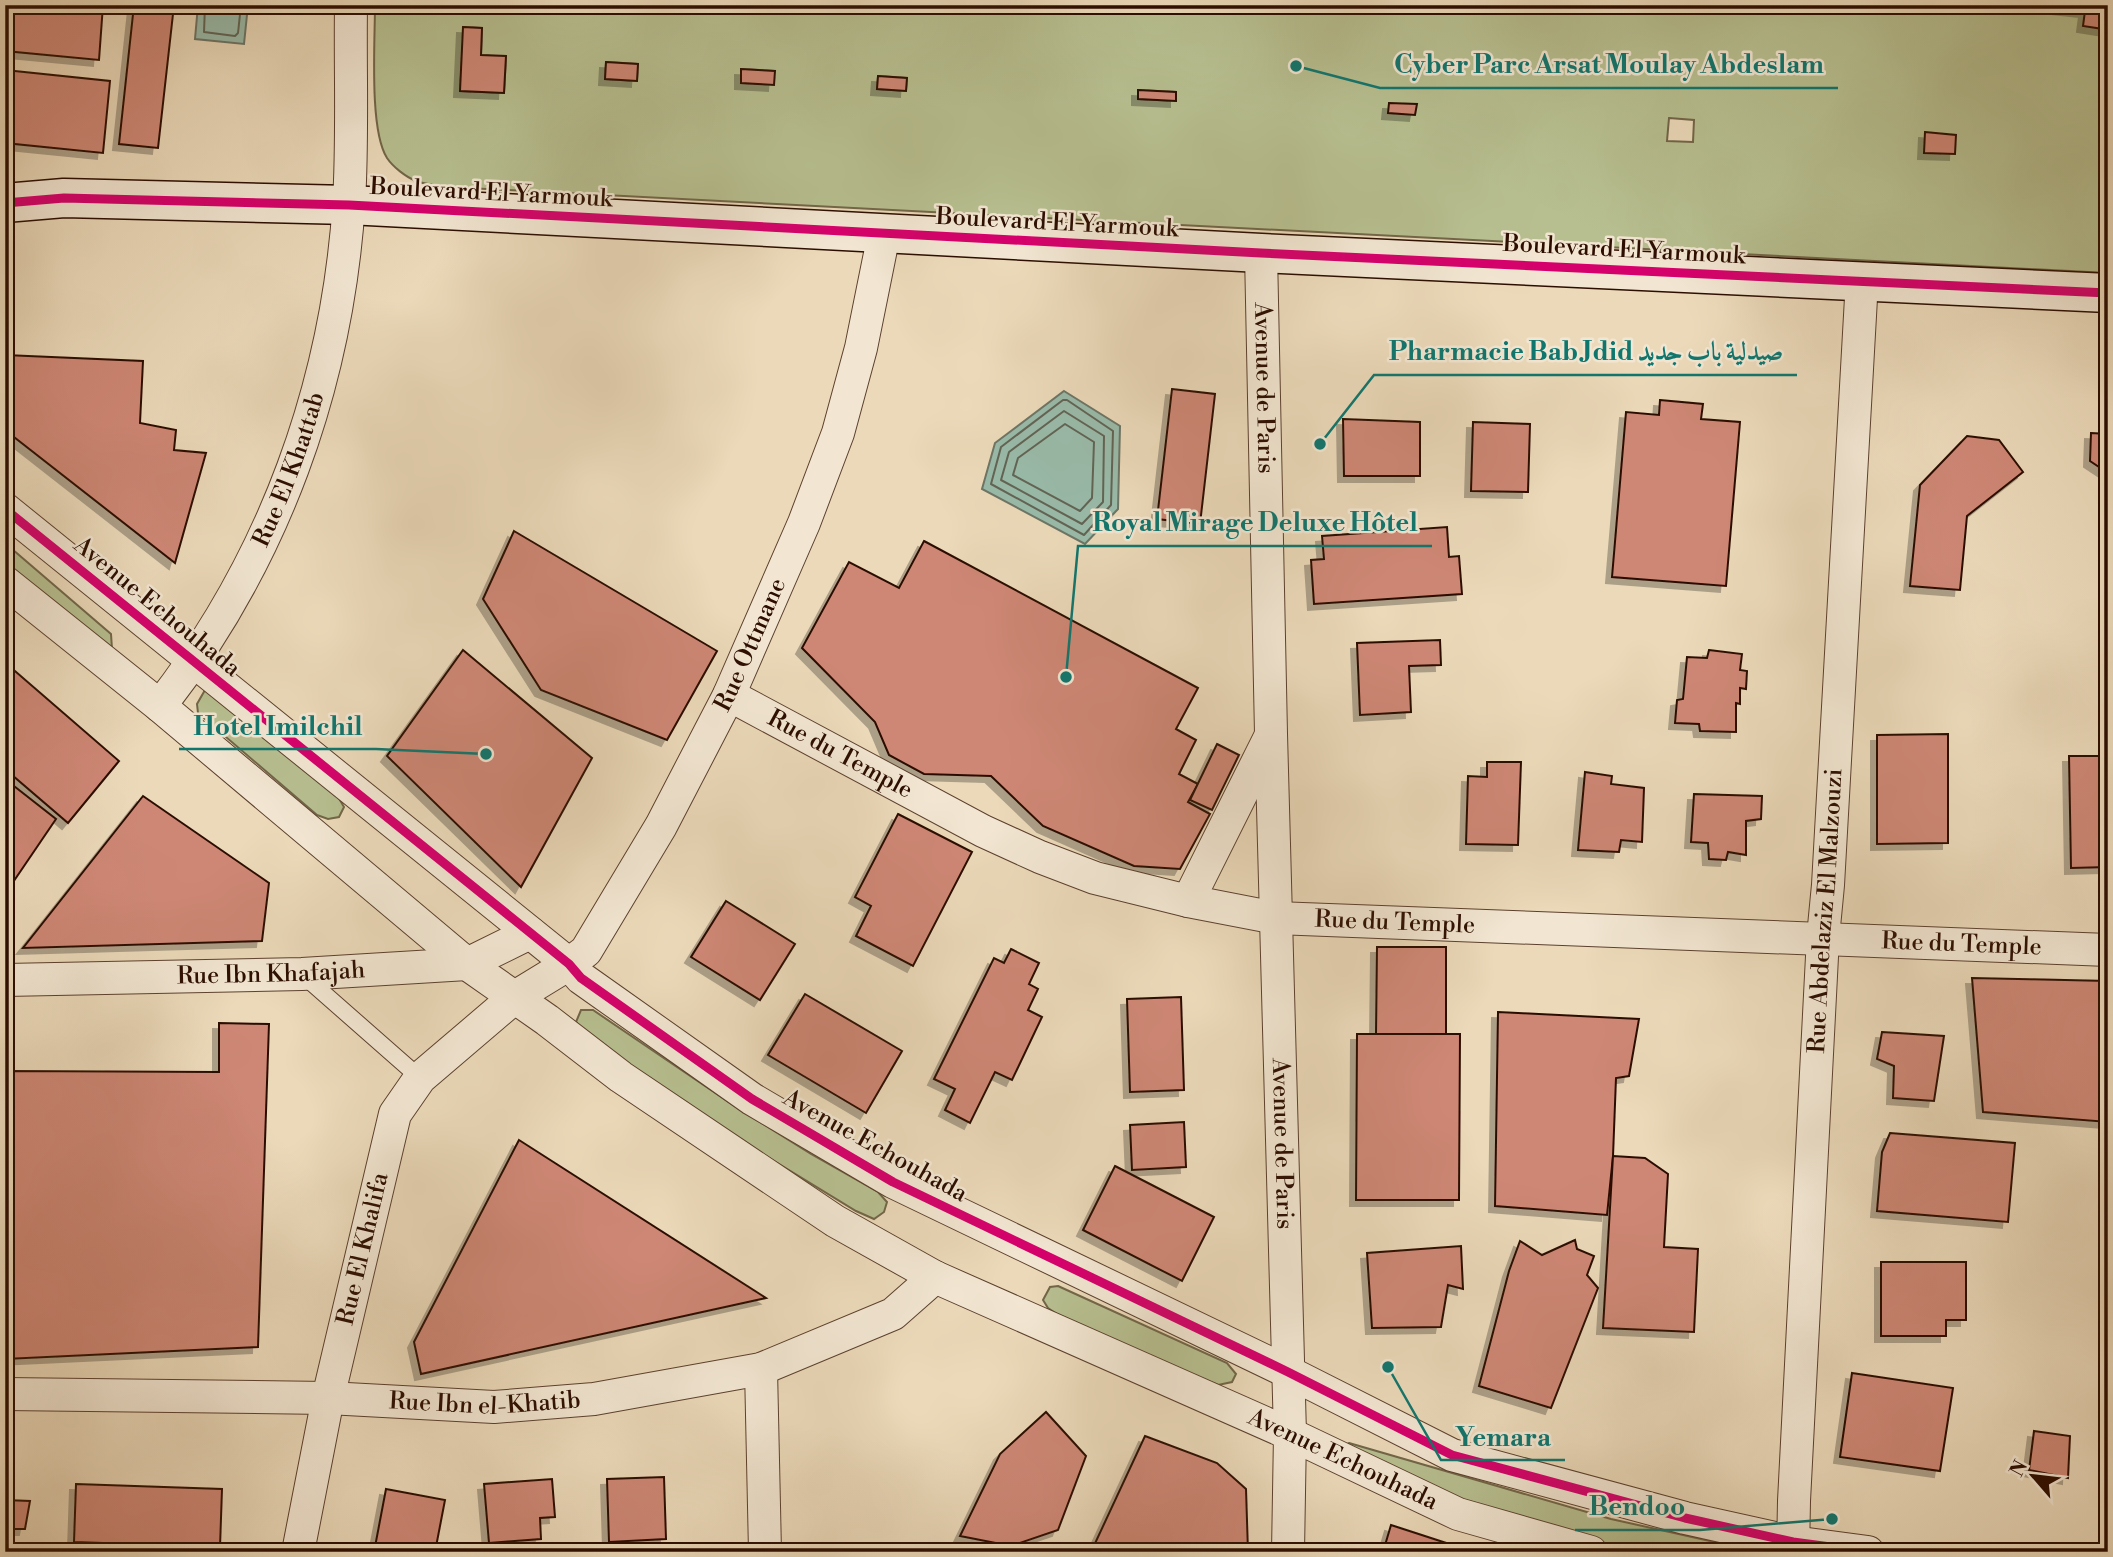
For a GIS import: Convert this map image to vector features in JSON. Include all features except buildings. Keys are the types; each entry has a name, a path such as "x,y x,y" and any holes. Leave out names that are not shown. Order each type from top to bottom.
{"main road":[{"name":"Boulevard El Yarmouk","path":"5,188 64,198"},
{"name":"Boulevard El Yarmouk","path":"5,203 64,198 349,205 1261,253 2108,293"}],"street":[{"name":"Rue El Khattab","path":"160,706 194,662 260,546 301,450 324,372 335,318 349,205 351,5"},
{"name":"Rue Ottmane","path":"515,996 586,951 661,826 729,695 804,523 838,433 862,348 884,234"},
{"name":"Avenue de Paris","path":"1261,253 1290,1434 1288,1552"},
{"name":"Rue Abdelaziz El Malzouzi","path":"1793,1547 1823,937 1832,830 1862,280"},
{"name":"Avenue Echouhada","path":"5,509 569,964 581,978 752,1099 893,1182 1288,1372 1452,1455 1793,1547 1868,1552"},
{"name":"Avenue Echouhada","path":"5,582 160,706 467,964 515,996 621,1077 835,1221 935,1277 1290,1434 1458,1514 1591,1552"},
{"name":"Rue du Temple","path":"729,695 983,831 1040,858 1095,878 1188,901 1276,918 2108,950"},
{"name":"Avenue de Paris","path":"1188,901 1271,734"},
{"name":"Rue Ibn Khafajah","path":"5,980 302,974 467,964 530,933"},
{"name":"Rue El Khalifa","path":"299,1552 328,1398 395,1114 420,1078 515,996"},
{"name":"Rue Ibn el-Khatib","path":"5,1394 328,1398 494,1407 593,1398 761,1369 893,1314 935,1277"},
{"path":"761,1369 765,1552"}],"lane":[{"path":"302,974 420,1078"}],"shaded area":[{"path":"375,5 2108,5 2108,273 428,184 412,179 396,168 381,145 375,107","holes":["464,27 482,28 481,55 506,57 504,93 460,91","606,62 638,64 637,81 605,79","742,69 774,71 774,84 741,83","878,76 907,78 906,91 877,89","1138,90 1176,92 1176,101 1138,99","1669,118 1694,120 1693,142 1667,141"]},
{"path":"5,543 111,634 112,649 5,579"},
{"path":"205,690 337,795 344,807 339,817 328,819 317,815 198,713 197,704"},
{"path":"581,1010 593,1010 733,1105 878,1192 887,1202 884,1212 874,1219 856,1211 710,1122 585,1033 576,1022"},
{"path":"1058,1286 1227,1363 1236,1374 1232,1382 1218,1385 1057,1314 1048,1308 1043,1300 1050,1287"},
{"path":"1349,1443 1611,1519 1728,1545 1740,1552 1625,1552 1601,1546 1481,1512 1341,1447"}],"water":[{"path":"198,5 248,5 244,44 195,39"},
{"path":"1064,391 1120,426 1118,509 1085,544 982,489 995,443"}],"cycle path":[{"path":"5,203 64,198 349,205 1261,253 2108,293"},
{"path":"5,509 569,964 581,978 752,1099 893,1182 1288,1372 1452,1455 1685,1518 1793,1542 1868,1552"}],"place":[{"name":"Cyber Parc Arsat Moulay Abdeslam","path":"1296,66"},
{"name":"Pharmacie Bab Jdid صيدلية باب جديد","path":"1320,444"},
{"name":"Royal Mirage Deluxe Hôtel","path":"1066,677"},
{"name":"Hotel Imilchil","path":"486,754"},
{"name":"Yemara","path":"1388,1367"},
{"name":"Bendoo","path":"1832,1519"}]}
